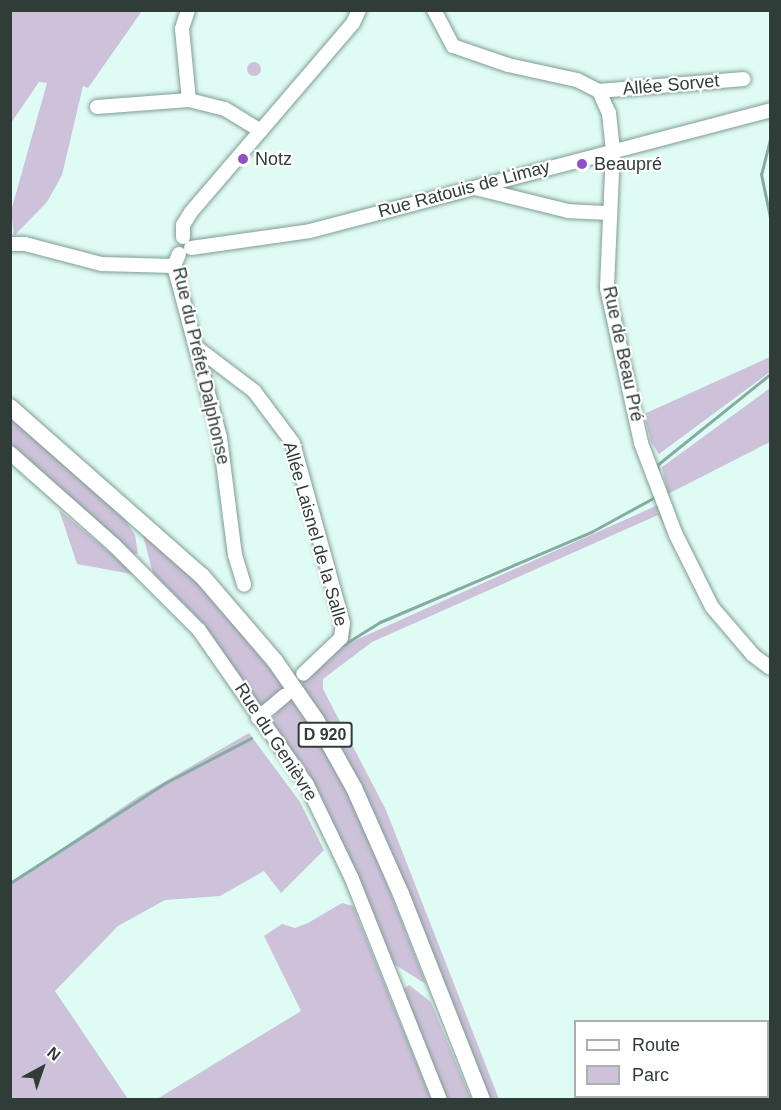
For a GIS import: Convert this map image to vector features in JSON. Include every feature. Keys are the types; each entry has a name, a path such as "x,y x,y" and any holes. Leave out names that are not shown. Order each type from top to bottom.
{"main road":[{"name":"D 920","path":"10,407 202,576 275,661 316,720 354,788 401,894 482,1100"}],"street":[{"path":"188,10 182,29 189,100"},
{"path":"182,251 183,225 191,212 352,23 359,10"},
{"path":"434,10 453,46 508,65 577,80 599,91"},
{"name":"Allée Sorvet","path":"599,91 744,80"},
{"name":"Rue de Beau Pré","path":"599,91 609,113 613,150 608,213 607,288 641,443 656,487 712,607 753,655 771,668"},
{"path":"97,107 189,100 225,109 261,131"},
{"name":"Rue Ratouis de Limay","path":"10,244 25,244 101,264 310,231 769,110"},
{"path":"472,188 568,211 608,213"},
{"name":"Rue du Préfet Dalphonse","path":"182,251 196,347 220,438 235,555 244,585"},
{"name":"Allée Laisnel de la Salle","path":"196,347 254,391 293,443 343,623 340,638 303,674"},
{"name":"Rue du Genièvre","path":"10,453 169,597 221,658 258,718 320,808 440,1100"},
{"path":"258,718 285,695"}],"green space":[{"path":"11,10 142,11 88,88 83,86 62,175 47,202 14,236 11,211 47,83 39,82 11,123"},
{"path":"251,62 257,62 261,69 257,76 251,76 247,72 247,66"},
{"path":"770,357 770,372 659,454 651,442 644,414"},
{"path":"770,388 770,442 668,494 662,467"},
{"path":"11,414 122,515 135,535 138,554 130,554 11,449"},
{"path":"658,505 667,529 658,515 372,642 323,679 323,689 386,810 499,1099 489,1099 301,684 330,651 343,607 351,632 349,643"},
{"path":"59,510 137,575 77,564"},
{"path":"142,531 196,577 287,688 263,707 254,702 221,650 153,574"},
{"path":"293,696 338,772 362,820 426,984 392,963 270,720"},
{"path":"249,733 300,802 324,850 281,893 264,871 220,896 165,900 118,926 55,991 128,1099 11,1099 11,883 138,797"},
{"path":"342,903 353,906 431,1099 157,1099 301,1011 264,936 282,924 295,928 308,923"},
{"path":"409,985 431,1002 471,1099 444,1099 400,991"}],"waterway":[{"path":"770,139 761,174 770,217"},
{"path":"658,469 657,465 770,374"},
{"path":"343,645 380,622 591,532 655,497"},
{"path":"10,883 165,783 251,738"}],"place":[{"name":"Notz","path":"243,159"},
{"name":"Beaupré","path":"582,164"}]}
